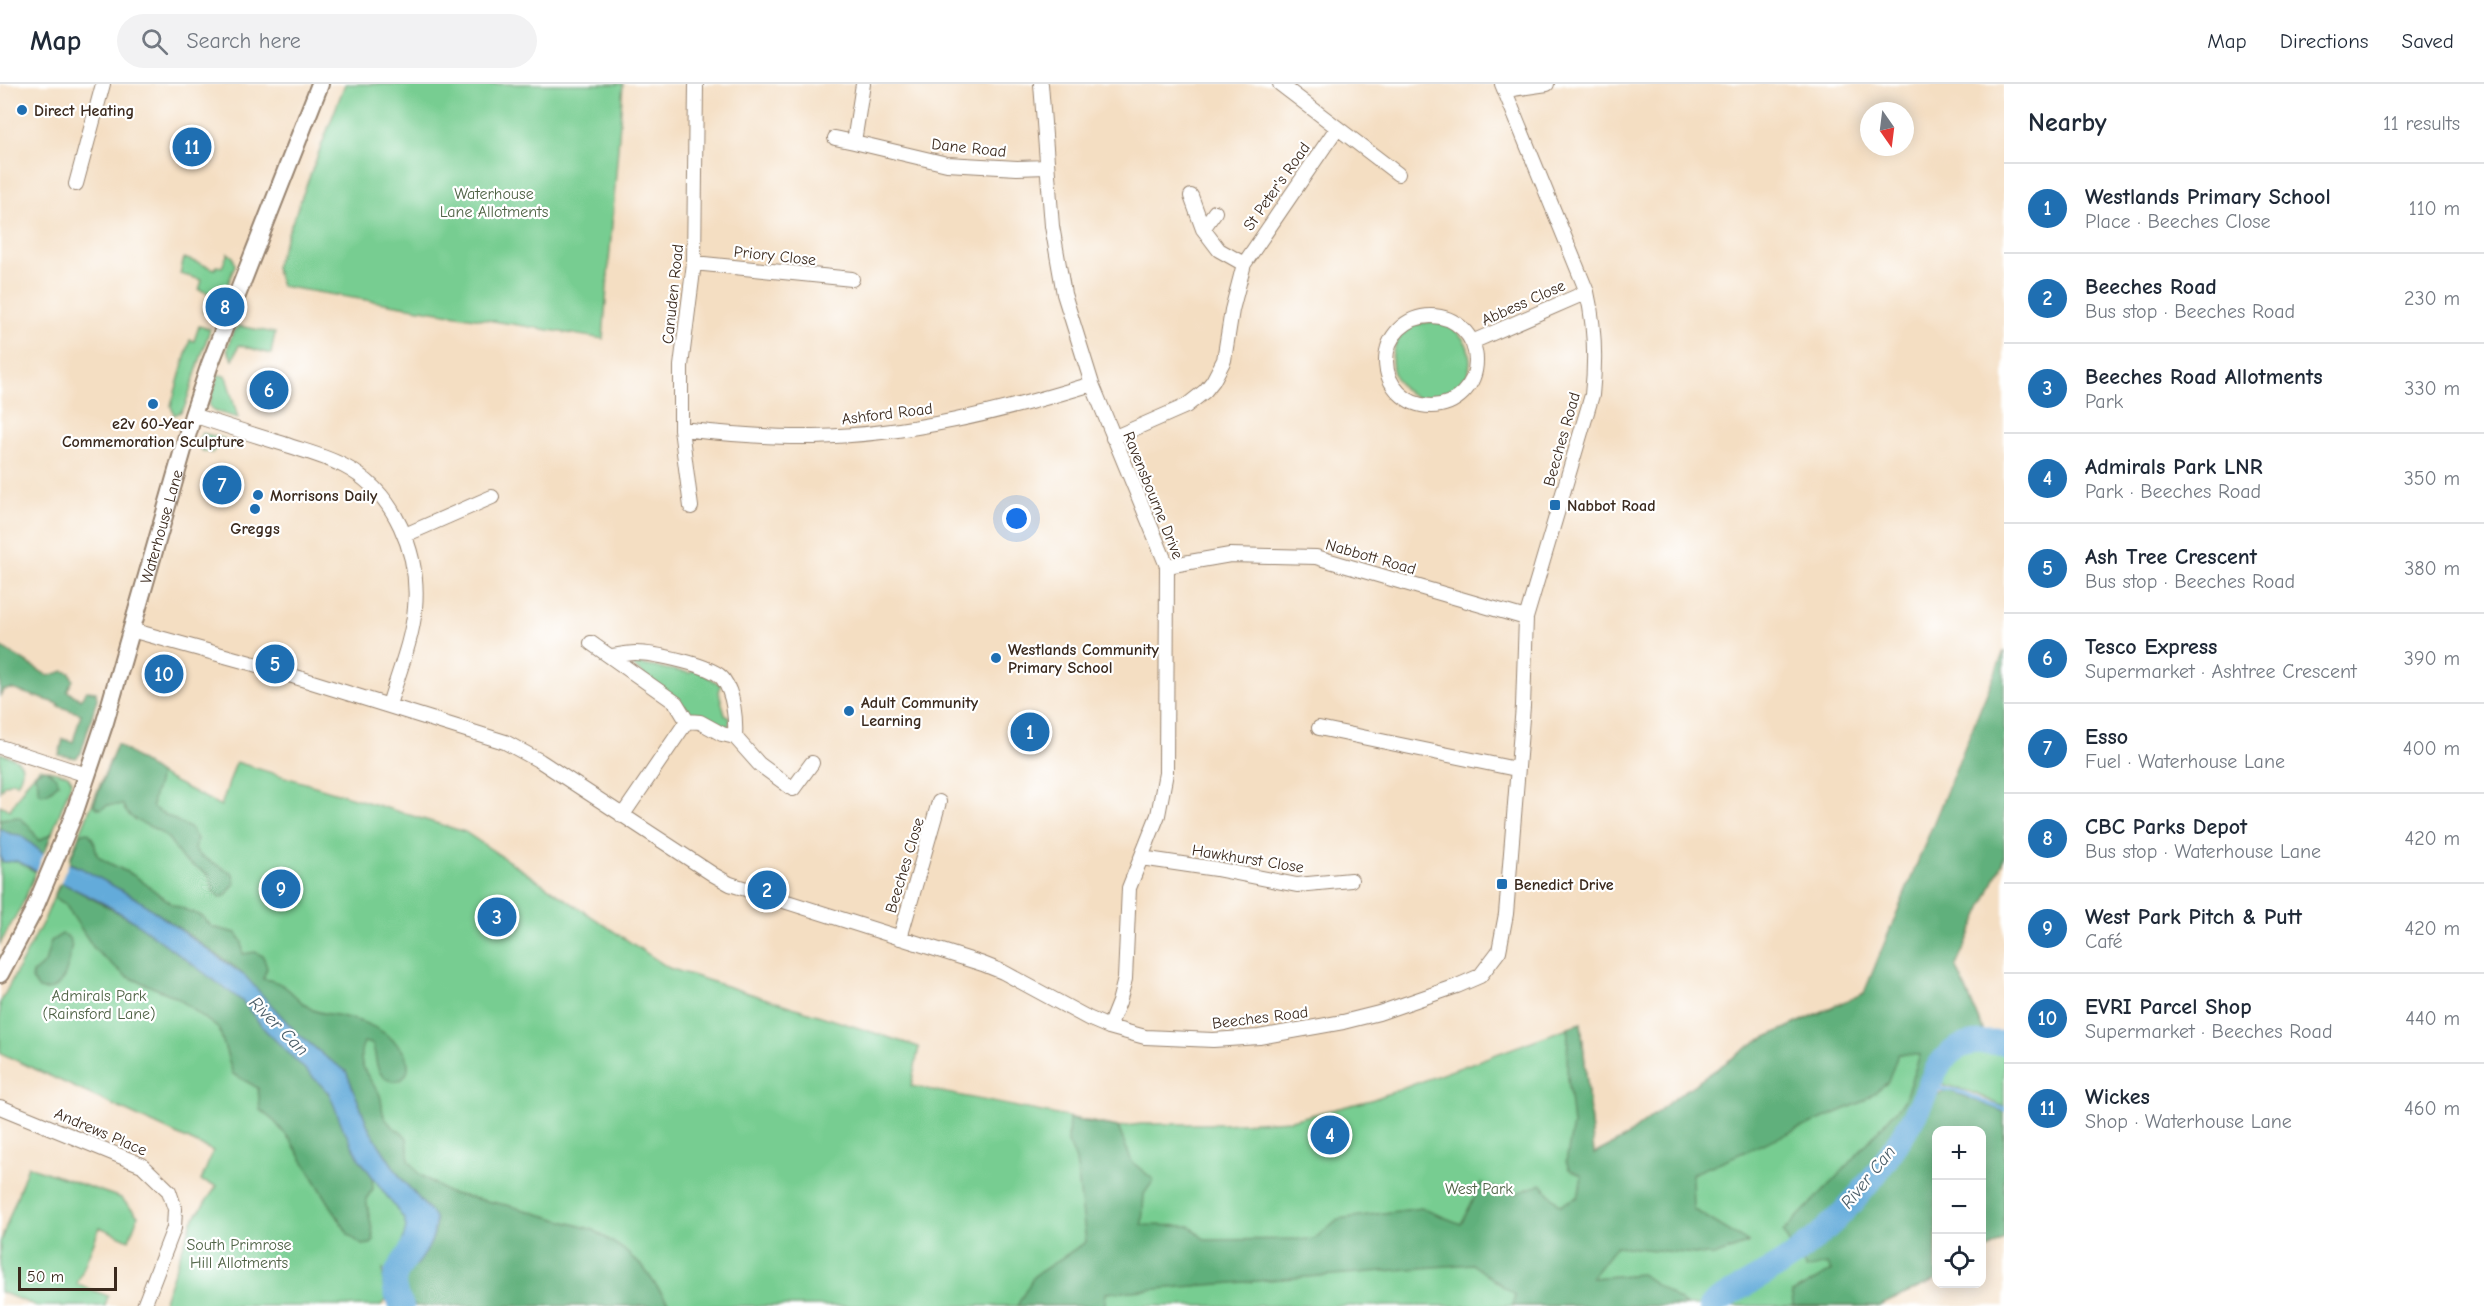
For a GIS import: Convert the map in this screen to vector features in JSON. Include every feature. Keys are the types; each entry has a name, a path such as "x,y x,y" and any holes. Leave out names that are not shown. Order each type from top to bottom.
{"main road":[{"name":"Waterhouse Lane","path":"0,974 36,905 64,839 105,722 193,415 224,326 320,84"}],"street":[{"name":"Canuden Road","path":"691,507 681,429 681,366 694,263 696,84"},
{"path":"854,142 863,84"},
{"name":"Ravensbourne Drive","path":"1041,84 1057,262 1072,323 1113,438 1167,566 1166,773 1158,815 1129,888 1125,979 1109,1027"},
{"path":"1280,84 1398,174"},
{"path":"1504,87 1547,84"},
{"path":"76,184 99,85"},
{"name":"Beeches Road","path":"131,630 389,705 505,742 540,761 730,884 959,955 1003,972 1057,1003 1109,1027 1145,1037 1212,1040 1259,1037 1378,1013 1457,986 1480,976 1498,951 1506,914 1516,768 1523,706 1526,618 1592,395 1595,344 1587,292 1538,176 1504,87"},
{"name":"St Peter's Road","path":"1113,438 1186,406 1205,391 1213,381 1224,360 1232,310 1244,264 1337,128"},
{"name":"Dane Road","path":"835,138 947,164 1017,168 1047,167"},
{"path":"1191,196 1203,229 1219,250 1244,264"},
{"path":"1203,229 1215,212"},
{"name":"Priory Close","path":"694,263 852,279"},
{"name":"Abbess Close","path":"1472,342 1587,292"},
{"name":"Abbess Close","path":"1424,316 1445,318 1464,330 1472,342 1476,357 1475,372 1469,386 1459,397 1445,404 1430,406 1415,404 1402,396 1392,384 1386,370 1388,348 1398,329 1424,316"},
{"name":"Ashford Road","path":"681,429 786,437 878,432 982,415 1092,384"},
{"path":"193,415 346,466 364,479 383,499 405,535 416,575 415,610 389,705"},
{"path":"405,535 492,497"},
{"name":"Nabbott Road","path":"1167,566 1230,555 1316,557 1526,618"},
{"path":"591,643 676,703 687,721"},
{"path":"612,656 636,653 712,670 721,676 728,689 736,722 735,738"},
{"path":"687,721 700,722 735,738 759,765 794,789 812,763"},
{"path":"622,816 687,721"},
{"path":"1319,728 1516,768"},
{"path":"0,747 87,775"},
{"name":"Beeches Close","path":"900,938 939,802"},
{"name":"Hawkhurst Close","path":"1141,858 1216,869 1297,885 1351,880"},
{"name":"Andrews Place","path":"0,1107 142,1165 169,1191 175,1209 174,1228 144,1306"}],"green space":[{"name":"Waterhouse Lane Allotments","path":"345,84 623,84 603,339 281,286 275,267"},
{"path":"228,253 233,257 235,265 216,316 203,312 209,293 199,290 202,280 180,274 184,258 215,269 217,266 222,267"},
{"path":"1431,322 1446,325 1459,333 1467,346 1470,361 1467,376 1459,389 1446,397 1431,400 1416,397 1403,389 1395,376 1392,361 1395,346 1403,333 1416,325"},
{"path":"199,326 210,329 185,406 181,412 174,415 171,406 190,340 194,341"},
{"path":"239,326 275,333 271,354 239,345 233,360 227,350 233,331"},
{"path":"218,375 226,376 238,418 214,411 209,405"},
{"path":"202,433 225,439 212,453 203,451 197,444"},
{"path":"0,646 48,676 64,671 70,673 73,680 67,691 80,699 87,691 96,692 97,699 81,753 76,758 59,755 63,739 73,742 81,714 58,706 59,704 12,689 4,690 0,696"},
{"name":"West Park","path":"2004,651 2004,858 1956,966 1984,1033 1958,1038 1937,1055 1910,1108 1872,1166 1827,1218 1792,1248 1783,1232 1849,1164 1904,1101 1920,1055 1898,1054 1888,1082 1862,1102 1692,1174 1693,1209 1749,1243 1714,1256 1616,1246 1591,1278 1641,1274 1687,1306 1513,1306 1515,1295 1472,1264 1106,1293 1105,1306 1017,1306 1034,1276 1086,1242 1076,1160 1068,1142 1069,1119 1118,1127 1132,1162 1154,1180 1144,1194 1142,1225 1190,1226 1205,1240 1314,1239 1338,1219 1421,1208 1461,1224 1481,1184 1515,1194 1541,1184 1560,1205 1578,1197 1582,1176 1569,1169 1566,1161 1573,1125 1567,1069 1568,1027 1581,1023 1594,1154 1623,1139 1679,1095 1756,1042 1864,993"},
{"path":"637,658 643,665 690,673 695,669 721,685 719,692 725,715 730,718 729,726 725,728 692,715 632,665"},
{"path":"117,744 159,774 221,806 236,762 465,832 669,968 919,1047 911,1086 1118,1127 1141,1124 1224,1124 1291,1120 1371,1100 1581,1023 1594,1154 1623,1139 1679,1095 1756,1042 1840,1003 1956,966 1984,1032 2004,1034 2004,1107 1971,1092 1938,1083 1950,1063 1956,1058 1969,1052 1985,1050 1984,1033 1961,1037 1952,1042 1937,1057 1921,1088 1934,1096 1950,1091 2004,1112 2004,1239 1986,1250 1986,1126 1932,1126 1932,1282 1879,1306 415,1306 404,1288 383,1269 383,1286 388,1298 380,1306 162,1306 192,1221 217,1186 201,1181 213,1151 0,1053 0,1003 45,918"},
{"path":"117,744 159,774 153,808 190,828 197,839 195,849 199,855 233,874 235,883 225,896 221,897 214,893 209,875 184,860 165,835 133,818 123,805 108,805 101,809 95,807 94,804"},
{"path":"0,753 17,760 22,771 17,784 13,781 4,785 0,791"},
{"path":"40,768 68,775 72,781 44,854 20,835 0,829 0,805 10,810 27,782"},
{"path":"45,769 56,777 59,783 49,792 42,794 38,791 35,776 37,772"},
{"path":"19,817 30,827 39,841 52,833 44,854 20,835 0,829 0,819"},
{"path":"86,832 94,841 97,855 105,861 135,876 172,904 203,917 212,927 236,933 242,942 243,954 255,952 263,956 267,968 263,979 279,983 313,1010 369,1025 384,1033 397,1044 408,1064 408,1070 403,1078 394,1081 381,1074 377,1067 372,1044 364,1042 361,1049 362,1063 379,1093 386,1119 407,1138 409,1160 419,1174 449,1193 511,1206 594,1230 623,1249 643,1267 671,1306 415,1306 405,1294 403,1282 430,1245 435,1217 400,1177 370,1131 346,1071 295,1031 239,970 137,899 69,862 81,834"},
{"path":"0,858 3,862 17,861 36,872 22,905 0,944"},
{"path":"61,882 132,920 216,980 242,1001 265,1030 320,1081 335,1103 352,1145 372,1175 373,1189 366,1199 374,1240 371,1244 362,1245 348,1234 291,1141 274,1121 260,1110 258,1088 233,1074 219,1029 176,997 126,976 95,950 65,904 54,897"},
{"path":"62,934 67,936 71,944 64,977 52,989 39,989 32,979 33,973 45,963 51,941"},
{"path":"1950,1091 2004,1112 2004,1239 1986,1250 1986,1126 1932,1126 1932,1282 1879,1306 1793,1306 1792,1293 1831,1271 1827,1264 1806,1269 1801,1260 1810,1254 1896,1159 1910,1132 1934,1096"},
{"path":"28,1166 121,1198 138,1216 129,1240 100,1227 77,1284 108,1296 105,1306 37,1306 0,1292 0,1243"}],"water":[{"path":"0,829 20,835 44,854 81,868 137,899 246,977 295,1031 346,1071 370,1131 400,1177 435,1217 435,1230 431,1242 417,1265 401,1249 406,1227 404,1219 360,1160 343,1128 329,1093 265,1030 242,1001 132,920 103,903 17,861 3,862 0,858"}],"pier":[{"path":"45,851 70,860 60,884 35,875"}],"waterway":[{"name":"River Can","path":"1711,1306 1797,1253 1846,1209 1879,1170 1899,1141 1936,1071 1948,1055 1967,1044 2004,1043"},
{"path":"1927,1090 1940,1089 1959,1092 2004,1109"},
{"name":"River Can","path":"402,1306 394,1283 396,1274 416,1240 419,1228"}],"place":[{"name":"Direct Heating","path":"22,110"},
{"name":"Wickes","path":"192,147"},
{"name":"CBC Parks Depot","path":"225,307"},
{"name":"Tesco Express","path":"269,390"},
{"name":"e2v 60-Year Commemoration Sculpture","path":"153,404"},
{"name":"Esso","path":"222,485"},
{"name":"Morrisons Daily","path":"258,495"},
{"name":"Nabbot Road","path":"1555,505"},
{"name":"Greggs","path":"255,509"},
{"name":"Westlands Community Primary School","path":"996,658"},
{"name":"Ash Tree Crescent","path":"275,664"},
{"name":"EVRI Parcel Shop","path":"164,674"},
{"name":"Adult Community Learning","path":"849,711"},
{"name":"Westlands Primary School","path":"1030,732"},
{"name":"Benedict Drive","path":"1502,884"},
{"name":"West Park Pitch & Putt","path":"281,889"},
{"name":"Beeches Road","path":"767,890"},
{"name":"Beeches Road Allotments","path":"497,917"},
{"name":"Admirals Park LNR","path":"1330,1135"}],"park label":[{"name":"Admirals Park (Rainsford Lane)","path":"99,1004"},
{"name":"South Primrose Hill Allotments","path":"239,1253"}]}
